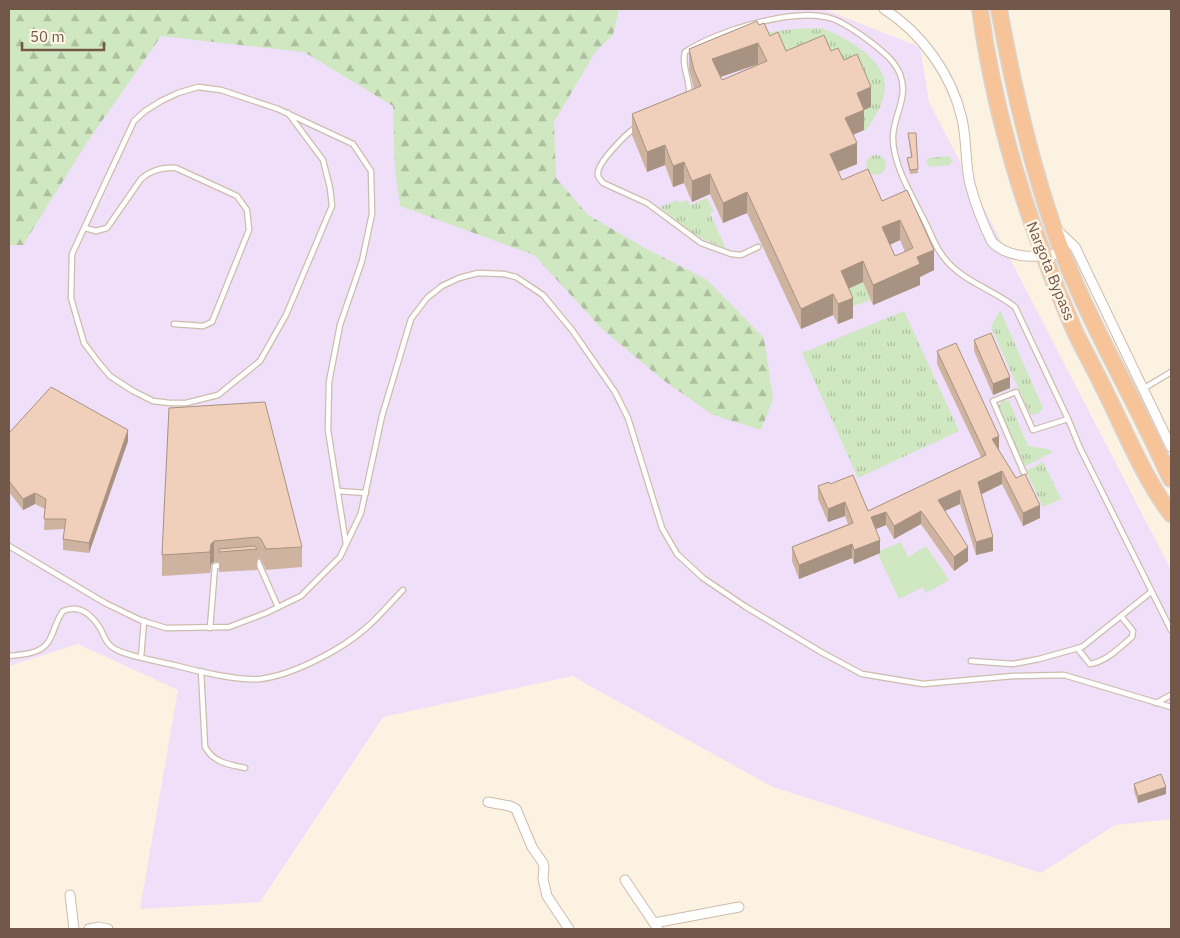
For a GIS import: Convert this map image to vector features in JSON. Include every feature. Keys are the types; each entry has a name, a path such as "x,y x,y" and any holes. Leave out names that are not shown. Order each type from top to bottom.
{"highway":[{"name":"Nargota Bypass","path":"980,9 989,66 1002,124 1032,224 1077,335 1138,458 1171,514"},
{"name":"Nargota Bypass","path":"999,9 1018,104 1052,222 1063,253 1114,366 1171,479"}],"street":[{"path":"884,9 922,41 950,85 962,116 970,185 992,242 997,247 1014,254 1045,257 1063,253"},
{"path":"1052,222 1074,247 1171,447"},
{"path":"488,802 516,809 532,847 544,868 543,879 547,896 569,929"},
{"path":"625,880 656,926 738,907"},
{"path":"70,895 74,929"},
{"path":"89,929 99,927 108,929"}],"lane":[{"path":"689,99 690,89 684,58 685,52 732,30 784,17 817,16 833,19 868,40 890,58 900,74 902,84 903,98 893,135 902,177 941,254 952,268 965,278 1002,297 1015,307 1068,418 1080,448 1171,630"},
{"path":"288,114 323,160 332,206 286,315 260,361 218,395 186,403 153,401 110,376 99,363 84,343 72,298 72,254 134,121 161,101 198,87 221,90 288,114 353,144 371,171 372,214 362,261 340,325 329,382 328,430 346,546"},
{"path":"638,126 623,138 601,165 598,177 603,183 647,203 701,243 731,254 741,255 758,247"},
{"path":"84,228 96,231 107,228 141,178 148,172 167,167 176,168 237,196 247,210 249,230 212,322 203,326 174,324"},
{"path":"9,546 105,603 144,621 166,628 229,627 301,596 340,557 361,513 382,416 411,319 427,298 442,286 459,278 478,273 504,274 516,277 543,295 572,330 614,392 628,418 662,528 677,554 703,578 746,607 820,652 862,674 923,684 1013,676 1064,675 1171,708"},
{"path":"1143,389 1171,372"},
{"path":"1024,472 993,401 1016,392 1033,430 1068,418"},
{"path":"338,491 366,493"},
{"path":"249,562 258,562 278,607"},
{"path":"210,628 214,566 232,564"},
{"path":"9,656 35,652 43,648 50,639 63,610 75,608 88,614 99,628 105,641 120,652 202,671 259,679 296,670 330,653 365,630 403,590"},
{"path":"971,661 1013,664 1082,647 1151,592"},
{"path":"1077,648 1090,664 1096,664 1109,656 1132,637 1132,631 1121,616"},
{"path":"141,657 144,621"},
{"path":"202,671 205,748 210,756 219,762 245,768"},
{"path":"1156,703 1171,696"}],"shaded area":[{"path":"9,9 823,9 920,47 929,102 1171,570 1171,819 1115,825 1041,873 773,787 572,676 383,717 260,902 140,909 178,690 78,644 9,666"}],"green space":[{"path":"9,9 619,9 613,35 596,51 554,122 556,178 588,215 645,248 707,280 764,338 773,399 761,430 713,415 663,380 602,329 534,255 400,206 395,170 393,106 304,52 161,36 86,144 23,245 9,245"},
{"path":"822,28 862,50 878,66 883,76 885,92 878,110 865,132 856,114 786,68 753,35 792,29"},
{"path":"876,155 883,158 886,165 883,172 876,175 869,172 866,165 869,158"},
{"path":"949,156 953,161 950,165 930,167 926,161 929,158"},
{"path":"707,198 714,212 710,213 726,249 688,232 660,207 678,200 679,203 687,200 690,205"},
{"path":"863,282 871,300 848,308 841,292"},
{"path":"1000,310 1043,408 1039,413 1032,415 1029,412 991,327"},
{"path":"904,311 959,431 858,478 802,353"},
{"path":"1002,400 1009,401 1028,446 1047,449 1053,452 1024,467 998,407"},
{"path":"1043,462 1061,499 1043,507 1026,471"},
{"path":"901,542 908,557 926,546 949,580 926,593 923,587 899,599 877,552"}],"building":[{"path":"757,21 759,25 764,23 770,36 778,32 786,51 824,35 831,51 838,48 844,60 857,54 871,87 857,93 864,110 845,118 857,143 830,154 842,180 868,169 882,201 907,190 934,250 917,257 920,264 873,285 863,261 841,271 853,298 838,304 833,294 801,309 747,192 723,203 710,174 692,181 684,162 673,166 665,145 647,152 632,114 701,86 694,70 689,49","holes":["758,43 767,61 722,80 712,59","900,220 913,248 895,256 882,227"]},
{"path":"908,133 916,133 918,169 910,170 907,158 912,157"},
{"path":"991,333 1010,377 993,384 974,340"},
{"path":"956,343 999,436 992,439 1016,478 1025,474 1040,505 1023,513 1002,471 978,482 993,537 976,542 960,490 938,500 968,547 954,557 921,511 894,526 886,512 871,517 880,540 854,550 852,544 799,565 792,547 853,523 845,502 828,509 818,486 829,482 830,484 853,475 868,511 986,455 937,351"},
{"path":"51,387 128,430 89,543 63,539 66,519 44,519 46,499 35,493 23,499 9,481 9,433"},
{"path":"265,402 302,547 266,549 258,537 214,541 211,544 210,552 162,555 169,408"},
{"path":"255,546 257,549 219,552 219,549"},
{"path":"1161,774 1166,787 1138,796 1134,784"}]}
